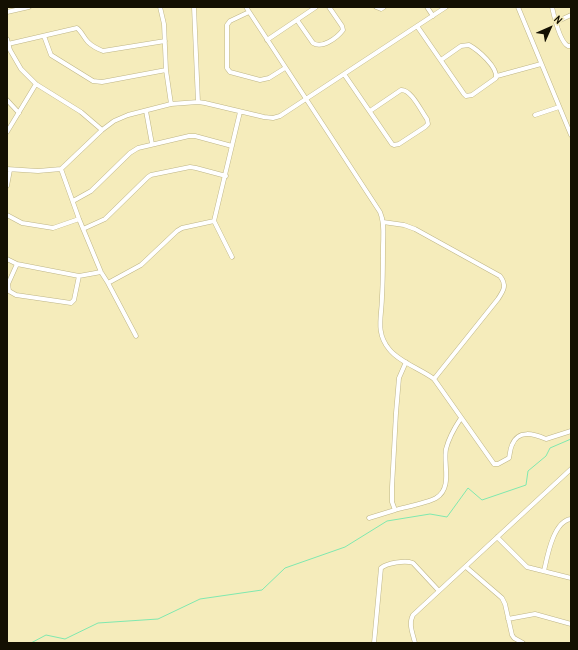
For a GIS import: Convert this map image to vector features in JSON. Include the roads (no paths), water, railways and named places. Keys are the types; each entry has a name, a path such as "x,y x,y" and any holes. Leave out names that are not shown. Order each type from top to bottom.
{"street":[{"path":"7,12 30,7"},
{"path":"160,7 164,24 166,70 171,104"},
{"path":"194,7 198,102"},
{"path":"246,7 380,212 383,222 380,330 383,340 389,350 397,357 434,379 494,464 498,464 509,458 512,444 519,437 527,434 533,434 546,440 571,431"},
{"path":"267,40 316,7"},
{"path":"297,20 313,43 316,45 324,45 343,30 342,26 329,7"},
{"path":"376,7 381,9 384,7"},
{"path":"427,7 433,16"},
{"path":"7,186 8,170 38,171 61,169 102,130 121,117 146,110 171,104 198,102 273,118 284,114 446,7"},
{"path":"518,7 571,135"},
{"path":"552,7 565,44 571,46"},
{"path":"249,12 230,21 226,25 228,70 230,72 264,80 285,68"},
{"path":"556,22 571,16"},
{"path":"417,26 466,96 472,95 494,81 496,76 492,66 469,45 461,46 441,60"},
{"path":"102,130 81,112 36,84 21,69 13,56 8,42 44,36 77,28 90,44 103,51 112,51 141,44 165,41"},
{"path":"44,36 51,55 97,82 166,70"},
{"path":"496,76 541,64"},
{"path":"344,74 390,141 394,145 399,144 428,124 409,93 404,90 401,90 370,111"},
{"path":"7,132 36,84"},
{"path":"7,100 19,112"},
{"path":"535,115 559,107"},
{"path":"146,110 152,144"},
{"path":"232,257 214,221 226,176 240,112"},
{"path":"73,201 91,191 134,150 152,144 189,136 195,136 232,146"},
{"path":"84,229 105,219 151,175 190,167 226,176"},
{"path":"61,169 79,219 101,272 136,336"},
{"path":"7,215 22,223 53,228 79,219"},
{"path":"108,283 141,265 182,228 214,221"},
{"path":"383,222 404,225 415,229 500,276 504,281 504,290 498,299 434,379"},
{"path":"7,259 17,264 79,276 101,272"},
{"path":"17,264 8,284 9,291 16,295 71,303 74,300 79,276"},
{"path":"395,510 392,502 392,487 396,406 399,378 406,362"},
{"path":"369,518 434,499 442,493 446,482 446,449 452,433 461,418"},
{"path":"415,643 411,625 413,615 571,469"},
{"path":"544,571 552,539 565,521 571,519"},
{"path":"497,538 525,566 571,578"},
{"path":"374,643 379,572 384,565 409,562 413,563 439,591"},
{"path":"466,567 502,598 512,635 514,638 523,643"},
{"path":"508,619 535,614 571,624"}],"waterway":[{"path":"31,643 46,635 65,639 98,623 158,619 200,599 262,590 285,568 345,547 387,521 430,514 447,517 468,488 482,500 526,485 528,471 546,456 550,448 571,439"}]}
